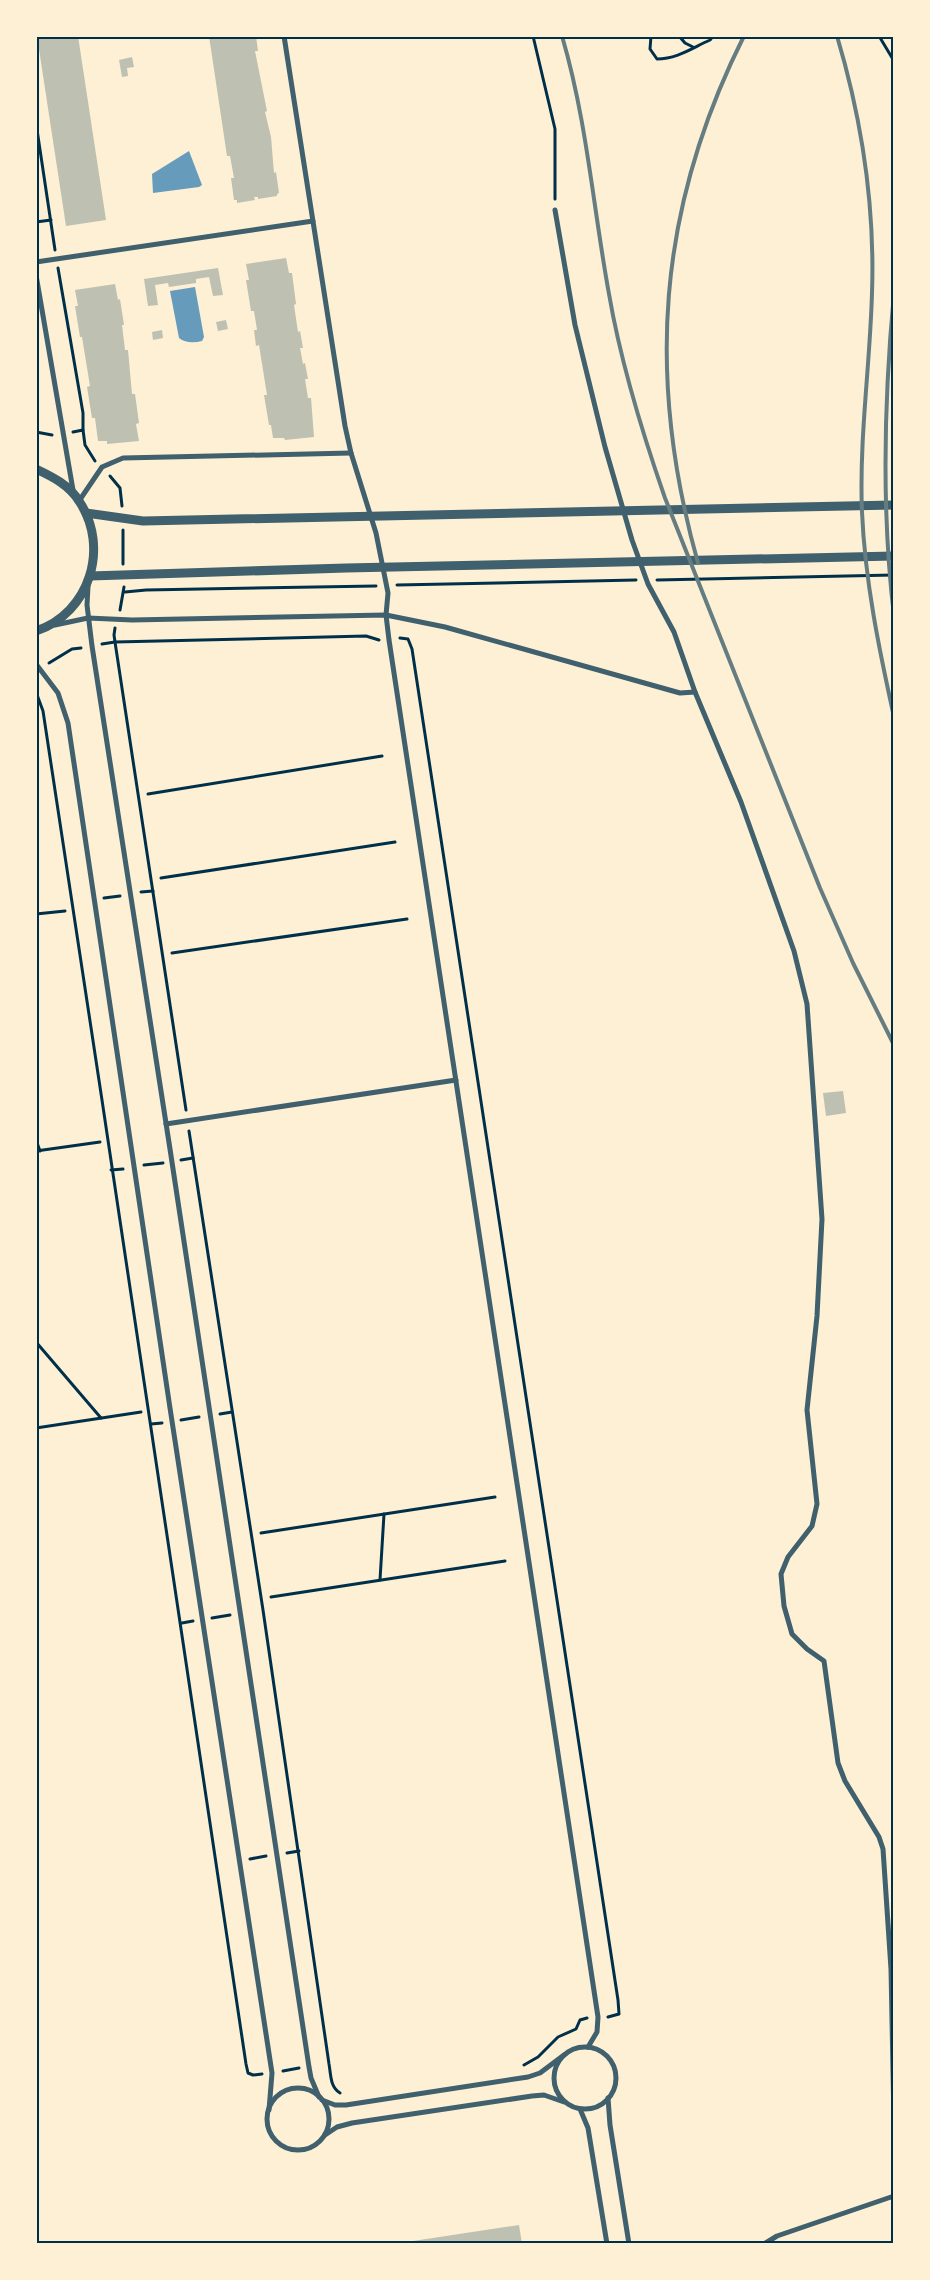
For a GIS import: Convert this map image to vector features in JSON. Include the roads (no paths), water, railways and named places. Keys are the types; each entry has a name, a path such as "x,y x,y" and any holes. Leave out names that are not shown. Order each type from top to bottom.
{"street":[{"path":"284,36 351,453 376,533 388,593 386,615 388,640 598,2017 597,2032 588,2048"},
{"path":"555,210 575,325 606,448 632,540 648,584 674,632 695,692 742,802 794,951 807,1004 822,1219 808,1410 817,1504 812,1526 788,1557 781,1574 784,1606 792,1634 806,1649 824,1661 838,1763 845,1781 879,1837 883,1849 890,1969 894,2121"},
{"path":"36,262 313,221"},
{"path":"36,275 42,301 62,435 76,497"},
{"path":"76,497 102,467 123,458 351,453"},
{"path":"36,469 55,478 76,497 86,512 93,533 94,555 89,580 88,618 92,646 309,2067 329,2116 325,2135"},
{"path":"86,512 142,521 497,515 894,505"},
{"path":"89,580 123,574 894,556"},
{"path":"46,628 63,616 78,601 89,580"},
{"path":"36,631 67,621 88,618 386,615 446,627 680,693 695,692"},
{"path":"36,664 58,693 68,723 272,2073 267,2121 270,2132 275,2141 283,2147 302,2150 319,2142 325,2135 337,2127 352,2123 532,2096 544,2095 580,2109 592,2108 601,2105 608,2098 616,2080 615,2070 603,2053 588,2048 573,2049 540,2073 528,2077 346,2105 335,2105 302,2088 291,2089 273,2101 269,2110"},
{"path":"166,1124 456,1080"},
{"path":"564,2055 557,2063 554,2073 554,2084 564,2102"},
{"path":"608,2098 610,2125 629,2244"},
{"path":"580,2109 588,2128 607,2244"},
{"path":"764,2244 777,2236 894,2196"}],"water":[{"path":"189,151 202,185 153,193 152,174"},
{"path":"195,287 204,337 202,341 190,342 179,338 170,291"}],"railway":[{"path":"562,36 571,68 584,132 603,261 614,320 626,372 648,448 665,498 820,888 853,963 894,1045"},
{"path":"698,563 681,494 671,427 667,361 669,295 678,230 693,165 715,101 744,36"},
{"path":"837,36 860,131 869,196 872,293 863,430 862,512 869,589 894,717"},
{"path":"894,293 888,373 885,454 887,535 894,616"}]}
